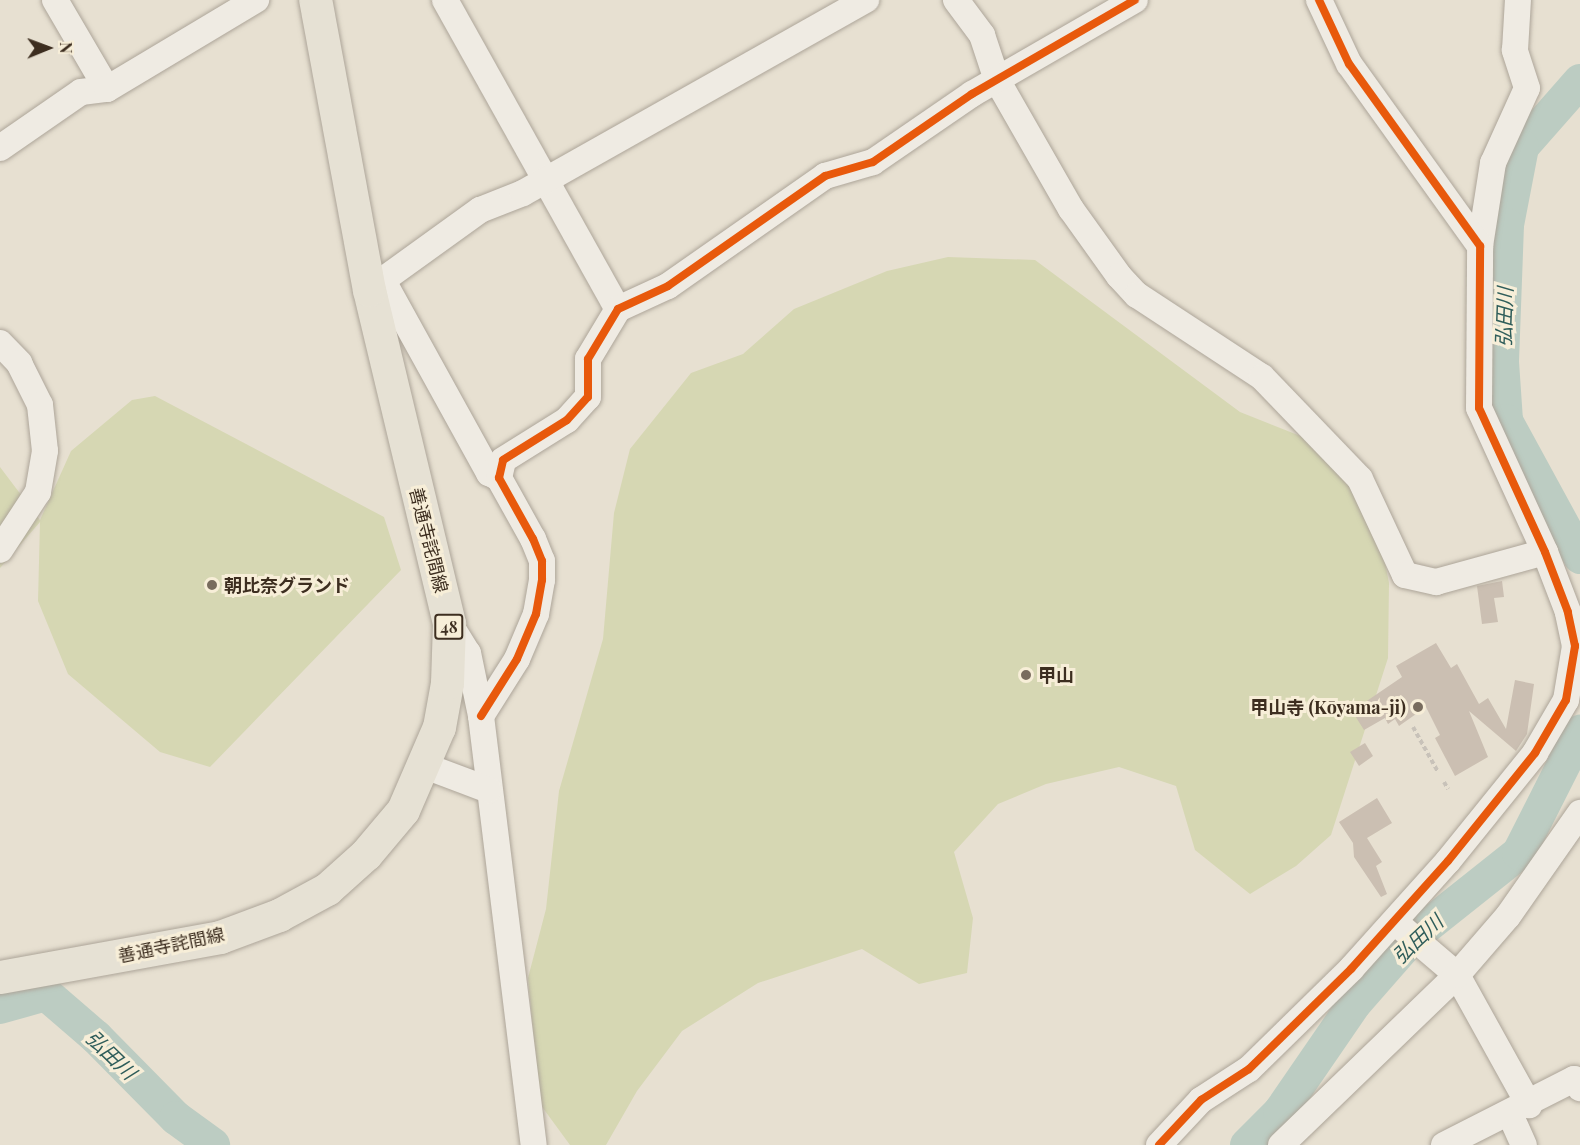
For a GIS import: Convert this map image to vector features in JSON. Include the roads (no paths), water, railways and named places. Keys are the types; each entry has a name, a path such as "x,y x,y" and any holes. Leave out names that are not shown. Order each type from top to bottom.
{"main road":[{"name":"善通寺詫間線","path":"0,977 220,937 279,915 327,889 366,854 403,810 425,766 447,682 449,623 315,0"}],"street":[{"path":"55,0 107,89"},
{"path":"0,148 81,92 107,89 256,0"},
{"path":"445,0 618,309"},
{"path":"482,716 517,659 536,614 543,561 499,478 489,473 376,284 480,210 523,193 544,178 866,0"},
{"path":"956,0 982,35 998,80 1071,209 1119,276 1137,296 1262,377 1360,479 1406,575 1436,582 1545,552"},
{"path":"499,478 503,460 567,420 588,397 588,359 618,309 668,286 825,176 873,162 998,80 1135,0"},
{"path":"1319,0 1349,64 1480,246"},
{"path":"1160,1145 1201,1100 1249,1069 1395,922 1535,753 1566,700 1575,646 1568,612 1545,552 1479,408 1480,246 1493,163 1527,88 1515,50 1518,0"},
{"path":"0,343 19,363 40,405 45,451 39,492 0,549"},
{"path":"449,623 468,653 482,716 489,790 534,1145"},
{"path":"425,766 489,790"},
{"path":"1281,1145 1457,975 1508,916 1580,813"},
{"path":"1395,922 1457,975 1520,1110 1524,1145"},
{"path":"1444,1145 1520,1110 1574,1079 1580,1088"}],"waterway":[{"name":"弘田川","path":"1580,81 1522,147 1507,225 1502,362 1506,421 1580,557"},
{"name":"弘田川","path":"1247,1145 1280,1112 1355,1003 1412,938 1519,853 1580,732"},
{"name":"弘田川","path":"0,1007 46,994 96,1037 176,1118 213,1145"}],"place":[{"name":"朝比奈グランド","path":"212,585"},
{"name":"甲山","path":"1026,675"},
{"name":"甲山寺 (Kōyama-ji)","path":"1418,707"}]}
